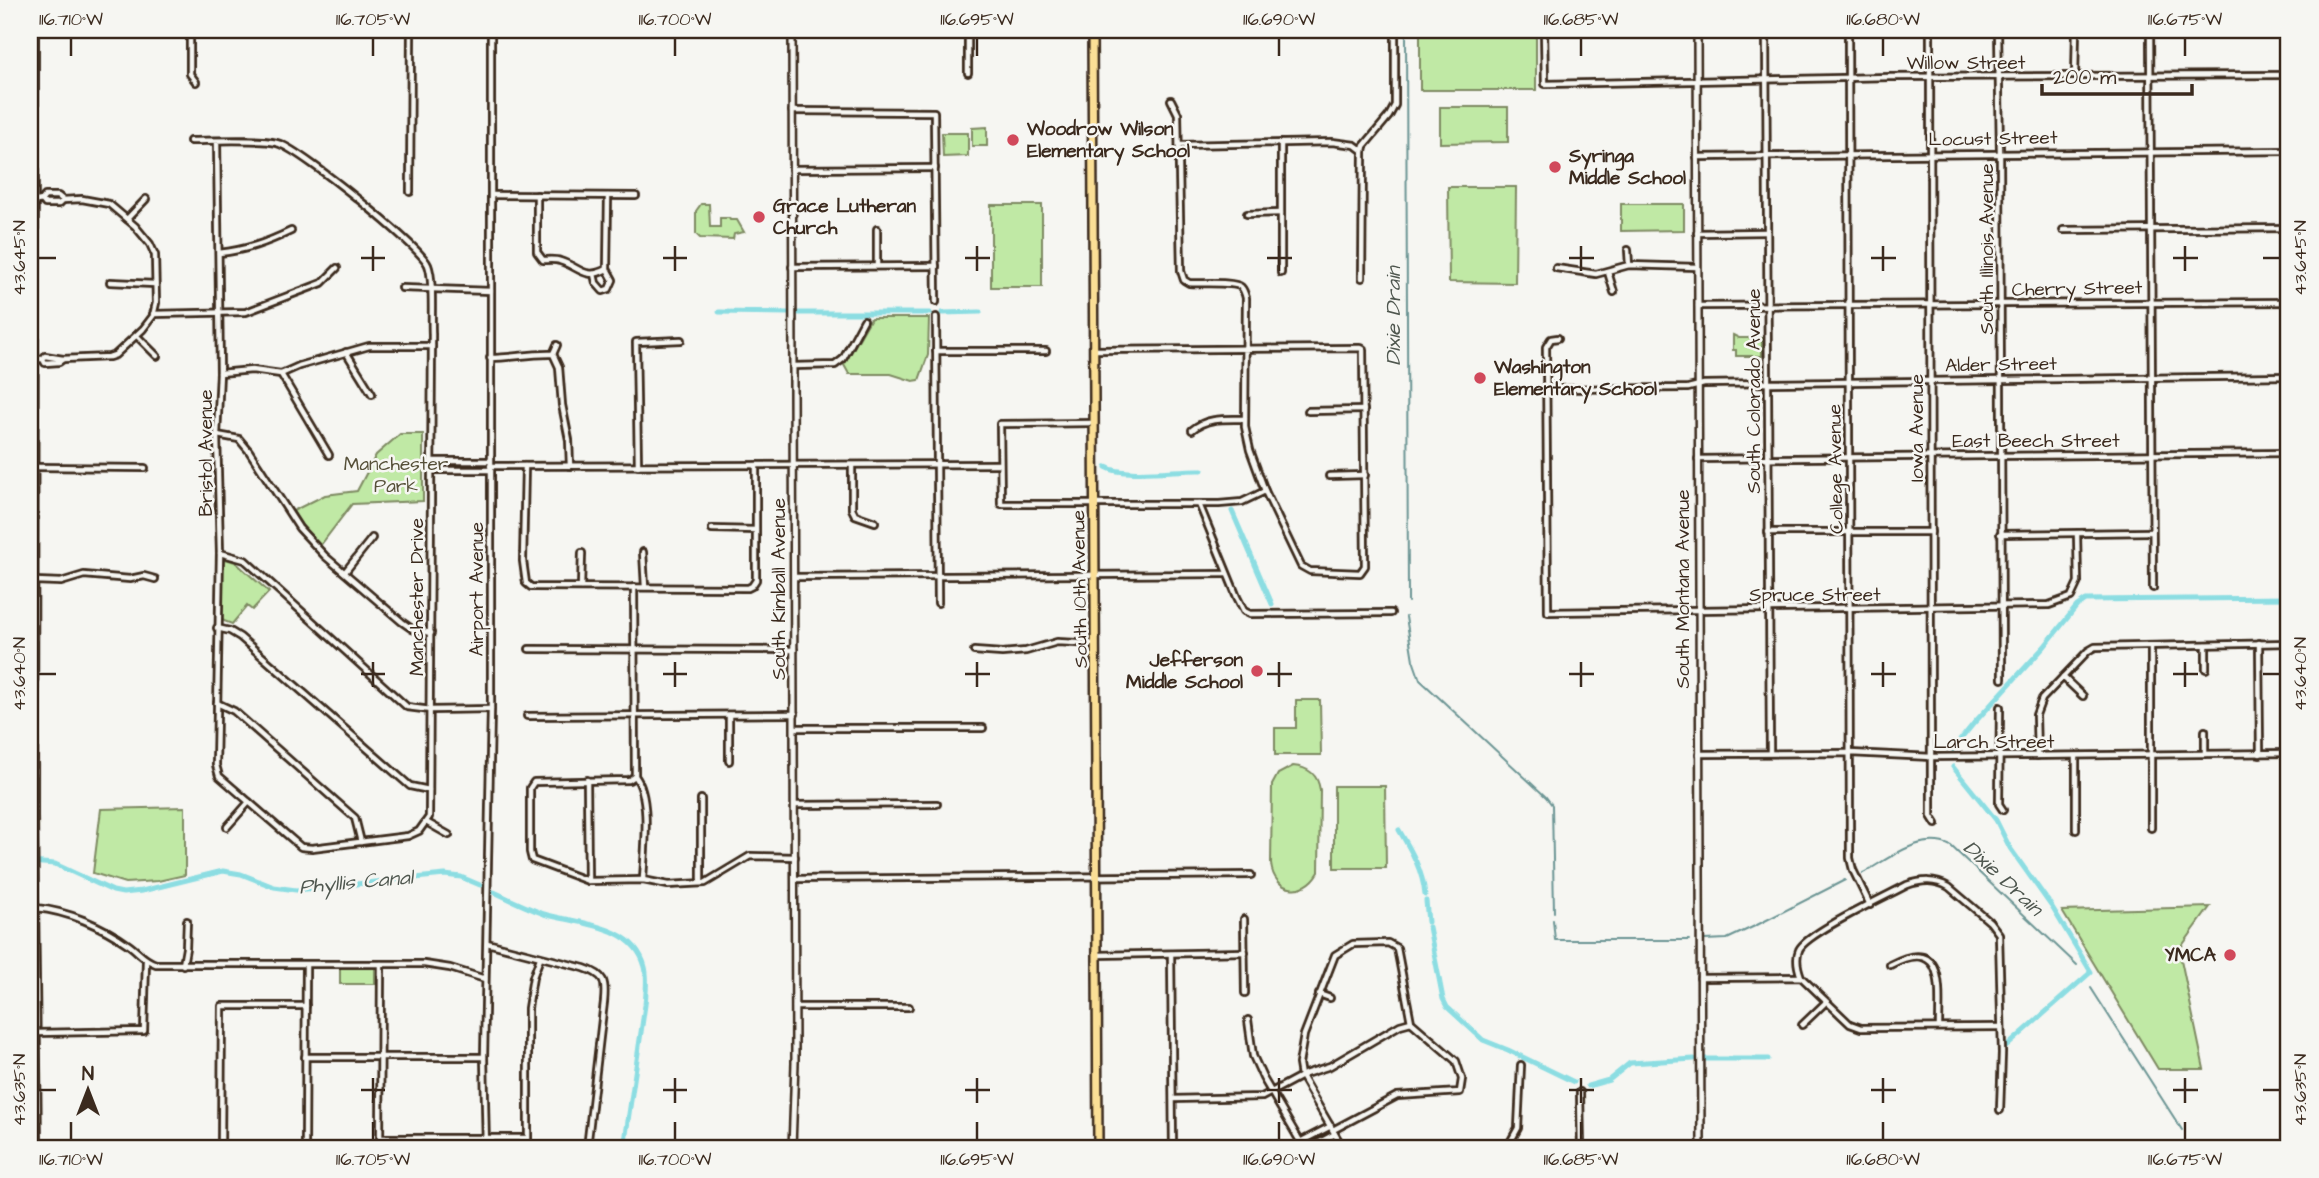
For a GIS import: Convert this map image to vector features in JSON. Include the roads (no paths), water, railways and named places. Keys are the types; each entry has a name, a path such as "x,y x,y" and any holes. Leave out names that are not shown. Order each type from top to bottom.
{"main road":[{"name":"South 10th Avenue","path":"1092,30 1098,1148"}],"street":[{"path":"35,30 39,200 32,543 35,581 38,1148"},
{"path":"190,30 190,74 196,82"},
{"path":"410,192 411,30"},
{"name":"Airport Avenue","path":"486,1148 484,1057 491,709 491,30"},
{"name":"South Kimball Avenue","path":"792,30 795,714 792,1148"},
{"path":"968,30 968,73"},
{"path":"1362,278 1363,151 1364,146 1390,116 1395,105 1395,30"},
{"name":"Willow Street","path":"1544,30 1545,85 1697,83 1703,80 1767,79 2289,75"},
{"name":"South Montana Avenue","path":"1697,30 1701,1148"},
{"name":"South Colorado Avenue","path":"1766,30 1770,753"},
{"name":"College Avenue","path":"1848,30 1850,858 1870,905"},
{"name":"Iowa Avenue","path":"1930,30 1931,816 1936,824"},
{"name":"South Illinois Avenue","path":"1997,30 2002,379 2002,679"},
{"path":"2075,76 2076,30"},
{"path":"2150,30 2153,588"},
{"path":"1095,350 1245,349 1361,348 1363,349 1365,566 1360,573 1310,571 1301,566 1265,491 1250,450 1245,419 1245,349 1246,298 1244,290 1239,285 1189,283 1184,280 1181,271 1180,145 1178,114 1171,100"},
{"path":"792,111 934,113 936,302"},
{"name":"Manchester Drive","path":"190,141 280,143 307,160 419,251 428,264 432,346 431,710 429,817 426,822"},
{"name":"Bristol Avenue","path":"217,141 220,373 217,435 220,553 216,765 219,776 249,802"},
{"path":"1180,145 1332,142 1355,145 1363,151"},
{"path":"1280,143 1281,273"},
{"name":"Locust Street","path":"1697,157 2289,151"},
{"path":"792,169 935,168"},
{"path":"492,195 636,196"},
{"path":"537,195 537,252 543,260 558,260 589,275 607,269"},
{"path":"594,274 599,288 606,291 610,289 613,280 607,269 608,195"},
{"path":"35,359 43,359 45,363 63,359 109,357 122,349 153,314 156,284 155,255 150,244 109,204 82,199 45,204 39,200"},
{"path":"127,219 146,199"},
{"path":"1247,214 1281,213"},
{"path":"2063,230 2289,228"},
{"path":"877,229 877,267"},
{"path":"219,253 244,250 291,232"},
{"path":"1697,233 1768,232"},
{"path":"1628,250 1629,265"},
{"path":"1556,268 1597,274 1629,265 1698,267"},
{"path":"792,267 936,267"},
{"path":"153,314 246,312 322,283 337,268"},
{"path":"1608,272 1614,292"},
{"path":"110,282 156,284"},
{"path":"402,288 491,291"},
{"name":"Cherry Street","path":"1698,306 2289,302"},
{"path":"936,317 938,603"},
{"path":"793,366 835,365 843,359 864,320"},
{"path":"137,335 156,356"},
{"path":"1546,388 1546,347 1549,341 1558,338"},
{"path":"638,466 636,342 681,340"},
{"path":"557,345 553,354 559,367 570,466"},
{"path":"220,373 252,370 281,374 369,346 432,346"},
{"path":"936,351 1046,351"},
{"path":"346,352 372,394"},
{"path":"490,358 553,354"},
{"path":"281,374 329,455"},
{"name":"Alder Street","path":"1546,388 1688,388 1698,385 1849,380 2289,376"},
{"name":"Spruce Street","path":"1546,388 1548,612 2049,605 2071,597 2076,588 2077,534"},
{"path":"1308,411 1364,410"},
{"path":"1192,430 1200,423 1209,421 1245,419"},
{"path":"1095,423 1000,424 1001,504 1199,505 1242,502 1265,491"},
{"path":"217,435 239,439 299,528 325,556 402,622 412,629 431,633"},
{"name":"East Beech Street","path":"1698,459 2289,453"},
{"path":"431,461 490,466"},
{"path":"431,470 490,466 1000,464"},
{"path":"525,466 523,561 526,583 531,587 645,587 752,586 756,580 756,465"},
{"path":"852,465 852,509 855,515 874,522"},
{"path":"35,467 145,468"},
{"path":"1329,476 1365,475"},
{"path":"1199,505 1244,611 1250,614 1391,613"},
{"path":"712,529 756,530"},
{"path":"1768,532 1931,532"},
{"path":"2000,534 2151,532"},
{"path":"345,572 372,538"},
{"path":"643,552 645,587"},
{"path":"220,553 245,560 407,708 491,709"},
{"path":"580,587 582,553"},
{"path":"794,576 1227,574"},
{"path":"35,581 61,582 85,575 130,579 144,576 156,579"},
{"path":"634,587 635,776 642,789 644,811 643,880"},
{"path":"217,628 240,637 410,786 429,790"},
{"path":"974,651 1026,651 1057,642 1097,644"},
{"path":"2259,643 2260,754"},
{"path":"2037,756 2038,708 2042,699 2095,647 2289,643"},
{"path":"2206,645 2206,668"},
{"path":"2151,646 2151,828"},
{"path":"529,649 794,650"},
{"path":"2063,677 2083,696"},
{"path":"217,703 234,711 355,818 361,843"},
{"path":"2000,707 2000,804 2003,810"},
{"path":"527,716 795,714"},
{"path":"729,715 729,761"},
{"path":"795,729 982,728"},
{"path":"2205,731 2205,754"},
{"name":"Larch Street","path":"1699,754 1850,753 2000,757 2289,753"},
{"path":"2076,756 2076,830"},
{"path":"635,776 629,780 539,781 531,785 532,860 588,881 643,880 668,885 701,883 750,856 795,857"},
{"path":"587,780 588,881"},
{"path":"701,799 701,883"},
{"path":"227,827 249,802 301,847 361,843 408,836 419,831 426,822 449,835"},
{"path":"795,805 937,804"},
{"path":"795,880 1251,875"},
{"path":"2000,1110 2001,1027 2001,943 1995,927 1956,892 1943,883 1916,882 1810,937 1798,952 1801,977 1855,1027 2001,1027"},
{"path":"36,908 61,911 104,930 130,946 146,961 156,964 424,964 450,968 485,979"},
{"path":"1244,919 1245,993"},
{"path":"183,965 187,921"},
{"path":"486,943 591,970 603,979 604,1002 587,1148"},
{"path":"1300,1142 1333,1130 1397,1096 1460,1092 1462,1079 1456,1061 1410,1022 1397,948 1388,943 1353,944 1335,955 1304,1035 1299,1064 1301,1076 1333,1130 1343,1148"},
{"path":"1098,955 1245,952"},
{"path":"1171,954 1173,1148"},
{"path":"1890,965 1915,955 1929,960 1934,966 1938,980 1939,1027"},
{"path":"528,1148 528,1008 533,977 540,958"},
{"path":"36,1033 144,1031 146,961"},
{"path":"380,1148 381,964"},
{"path":"305,1148 306,965"},
{"path":"1700,978 1801,977"},
{"path":"1319,994 1330,998"},
{"path":"1802,1025 1826,1002"},
{"path":"221,1148 222,1006 306,1006"},
{"path":"795,1007 909,1007"},
{"path":"1248,1020 1253,1056 1304,1148"},
{"path":"1173,1100 1262,1097 1301,1076 1330,1066 1400,1025 1410,1022"},
{"path":"305,1057 484,1057"},
{"path":"1507,1148 1518,1128 1521,1065"},
{"path":"1580,1092 1581,1148"},
{"path":"1309,1148 1333,1130"},
{"path":"380,1138 527,1138"}],"waterway":[{"name":"Dixie Drain","path":"1406,30 1408,602"},
{"path":"719,312 788,313"},
{"path":"942,313 980,312"},
{"path":"799,313 930,313"},
{"path":"1106,467 1138,473 1202,470"},
{"path":"1232,511 1272,604"},
{"path":"1953,749 2077,606 2086,600 2289,598"},
{"name":"Dixie Drain","path":"1406,617 1413,660 1420,680 1552,805 1554,912"},
{"path":"1953,767 1996,820 2010,848 2052,907 2091,972 2006,1047"},
{"path":"1399,830 1419,869 1425,895"},
{"name":"Dixie Drain","path":"1863,873 1917,844 1940,842 1951,846 2077,965"},
{"name":"Phyllis Canal","path":"30,862 55,864 123,893 142,891 223,871 241,874 274,887 296,890 445,875 461,877 480,885"},
{"name":"Dixie Drain","path":"1704,940 1727,939 1845,880"},
{"name":"Phyllis Canal","path":"494,892 544,914 604,928 629,942 639,953 646,972 645,1005 624,1148"},
{"path":"1426,901 1428,922"},
{"name":"Dixie Drain","path":"1553,920 1555,940 1689,940"},
{"path":"1429,927 1443,999 1447,1007 1483,1040 1574,1082"},
{"name":"Dixie Drain","path":"2091,988 2182,1130"},
{"path":"1588,1086 1609,1080 1630,1063 1694,1059"},
{"path":"1706,1059 1768,1059"}],"place":[{"name":"Woodrow Wilson Elementary School","path":"1013,140"},
{"name":"Syringa Middle School","path":"1555,167"},
{"name":"Grace Lutheran Church","path":"759,217"},
{"name":"Washington Elementary School","path":"1480,378"},
{"name":"Jefferson Middle School","path":"1257,671"},
{"name":"YMCA","path":"2230,955"}],"park label":[{"name":"Manchester Park","path":"396,475"}]}
